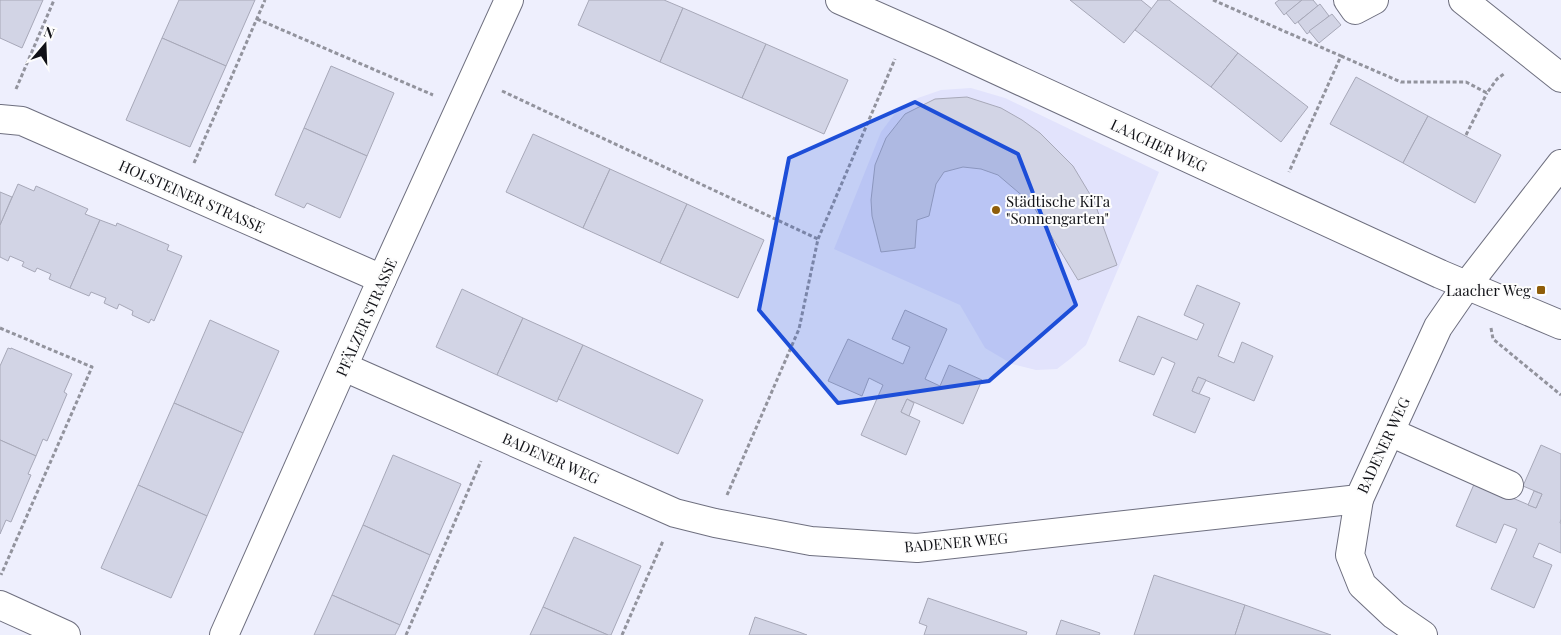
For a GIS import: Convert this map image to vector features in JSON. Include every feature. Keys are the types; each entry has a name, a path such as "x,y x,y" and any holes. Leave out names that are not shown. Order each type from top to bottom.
{"street":[{"name":"PFÄLZER STRASSE","path":"224,635 509,0"},
{"name":"LAACHER WEG","path":"840,0 1467,286 1561,325"},
{"path":"1348,0 1355,10 1374,0"},
{"path":"1463,0 1561,78"},
{"name":"HOLSTEINER STRASSE","path":"1,119 22,121 382,280"},
{"name":"BADENER WEG","path":"344,367 675,513 715,523 811,541 917,548 1359,499 1438,327 1467,286 1561,164"},
{"path":"1390,432 1509,485"},
{"path":"1359,499 1350,555 1362,585 1394,615 1423,635"},
{"path":"0,605 66,635"}],"path":[{"path":"1,119 54,0"},
{"path":"182,191 265,0"},
{"path":"1213,0 1401,82 1466,82 1487,93"},
{"path":"257,19 461,107"},
{"path":"1466,136 1487,93 1497,79 1531,54"},
{"path":"715,523 799,329 818,239 896,56"},
{"path":"1276,199 1341,56"},
{"path":"474,78 818,239"},
{"path":"1490,322 1493,339 1561,395"},
{"path":"0,328 92,367 0,578"},
{"path":"406,635 493,433"},
{"path":"622,635 675,513"}],"highlighted area":[{"path":"915,102 1018,154 1076,305 989,381 838,403 759,310 789,158"}],"shaded area":[{"name":"Städtische KiTa \"Sonnengarten\"","path":"971,88 1005,98 1159,172 1086,345 1057,369 1036,370 1012,364 985,348 960,305 834,249 881,132 896,112 918,98 941,90"}],"building":[{"path":"0,0 43,0 22,48 0,38"},
{"path":"179,0 255,0 226,66 162,38"},
{"path":"589,0 664,0 683,8 660,62 578,25"},
{"path":"1070,0 1141,0 1152,9 1124,43"},
{"path":"1158,0 1169,0 1238,53 1211,87 1135,30"},
{"path":"1279,0 1302,0 1284,15 1275,3"},
{"path":"1302,0 1313,0 1318,6 1295,24 1286,13"},
{"path":"1320,4 1329,16 1307,34 1298,22"},
{"path":"683,8 766,44 742,98 660,62"},
{"path":"1332,14 1341,25 1319,43 1309,31"},
{"path":"162,38 226,66 190,147 126,120"},
{"path":"766,44 848,80 824,134 742,98"},
{"path":"1238,53 1308,107 1281,142 1211,87"},
{"path":"331,66 394,93 367,156 304,128"},
{"path":"1356,77 1428,116 1403,163 1330,124"},
{"path":"967,97 1001,108 1022,120 1040,133 1073,166 1094,201 1117,265 1078,280 1032,204 998,175 981,169 963,167 944,172 936,184 929,216 917,220 915,248 881,252 872,216 871,200 875,165 886,138 905,114 935,99"},
{"path":"1428,116 1501,155 1475,203 1403,163"},
{"path":"304,128 367,156 340,218 307,203 304,208 275,195"},
{"path":"533,134 610,169 583,228 506,192"},
{"path":"610,169 687,204 660,263 583,228"},
{"path":"18,184 34,191 36,186 88,209 85,214 100,220 70,288 49,279 51,274 37,268 35,272 22,266 24,262 10,256 8,261 0,257 0,225"},
{"path":"0,192 12,197 0,225"},
{"path":"687,204 764,240 738,298 660,263"},
{"path":"100,220 116,226 117,223 169,245 167,250 182,256 154,321 151,319 149,323 132,315 133,311 119,304 117,309 104,303 106,298 91,292 89,296 70,288"},
{"path":"1197,285 1240,303 1218,356 1234,363 1242,342 1273,356 1254,401 1198,377 1192,391 1210,398 1195,433 1153,415 1175,363 1162,357 1154,375 1119,361 1138,316 1197,340 1204,324 1184,315"},
{"path":"462,289 523,318 497,375 436,347"},
{"path":"905,310 947,329 925,379 940,386 949,365 982,380 963,424 907,399 901,412 920,421 906,455 861,435 883,385 869,378 862,396 828,381 848,339 903,364 910,347 892,339"},
{"path":"523,318 583,345 557,402 497,375"},
{"path":"210,320 279,351 243,433 174,403"},
{"path":"583,345 703,400 678,454 558,399"},
{"path":"8,348 72,374 64,392 67,394 47,441 43,439 36,456 0,440 0,366"},
{"path":"1198,377 1206,380 1199,394 1192,391"},
{"path":"907,399 914,403 909,416 901,412"},
{"path":"174,403 243,433 207,516 138,485"},
{"path":"0,440 36,456 28,474 31,475 11,522 6,520 0,534"},
{"path":"1541,445 1561,454 1561,553 1539,543 1533,557 1552,565 1534,608 1491,589 1517,529 1504,524 1496,543 1456,526 1475,482 1536,508 1542,494 1523,486"},
{"path":"393,455 461,484 430,555 363,525"},
{"path":"138,485 207,516 171,598 101,568"},
{"path":"1534,491 1542,494 1536,508 1528,505"},
{"path":"363,525 430,555 400,625 332,595"},
{"path":"574,537 641,566 611,635 543,607"},
{"path":"1154,575 1245,605 1235,635 1134,635"},
{"path":"332,595 400,625 395,635 314,635"},
{"path":"928,598 1027,632 1026,635 924,635 927,626 919,623"},
{"path":"1245,605 1331,635 1235,635"},
{"path":"543,607 608,635 530,635"},
{"path":"755,617 799,632 807,635 749,635"},
{"path":"1061,620 1100,633 1099,635 1056,635"}],"place":[{"name":"Städtische KiTa \"Sonnengarten\"","path":"996,210"},
{"name":"Laacher Weg","path":"1541,290"}]}
